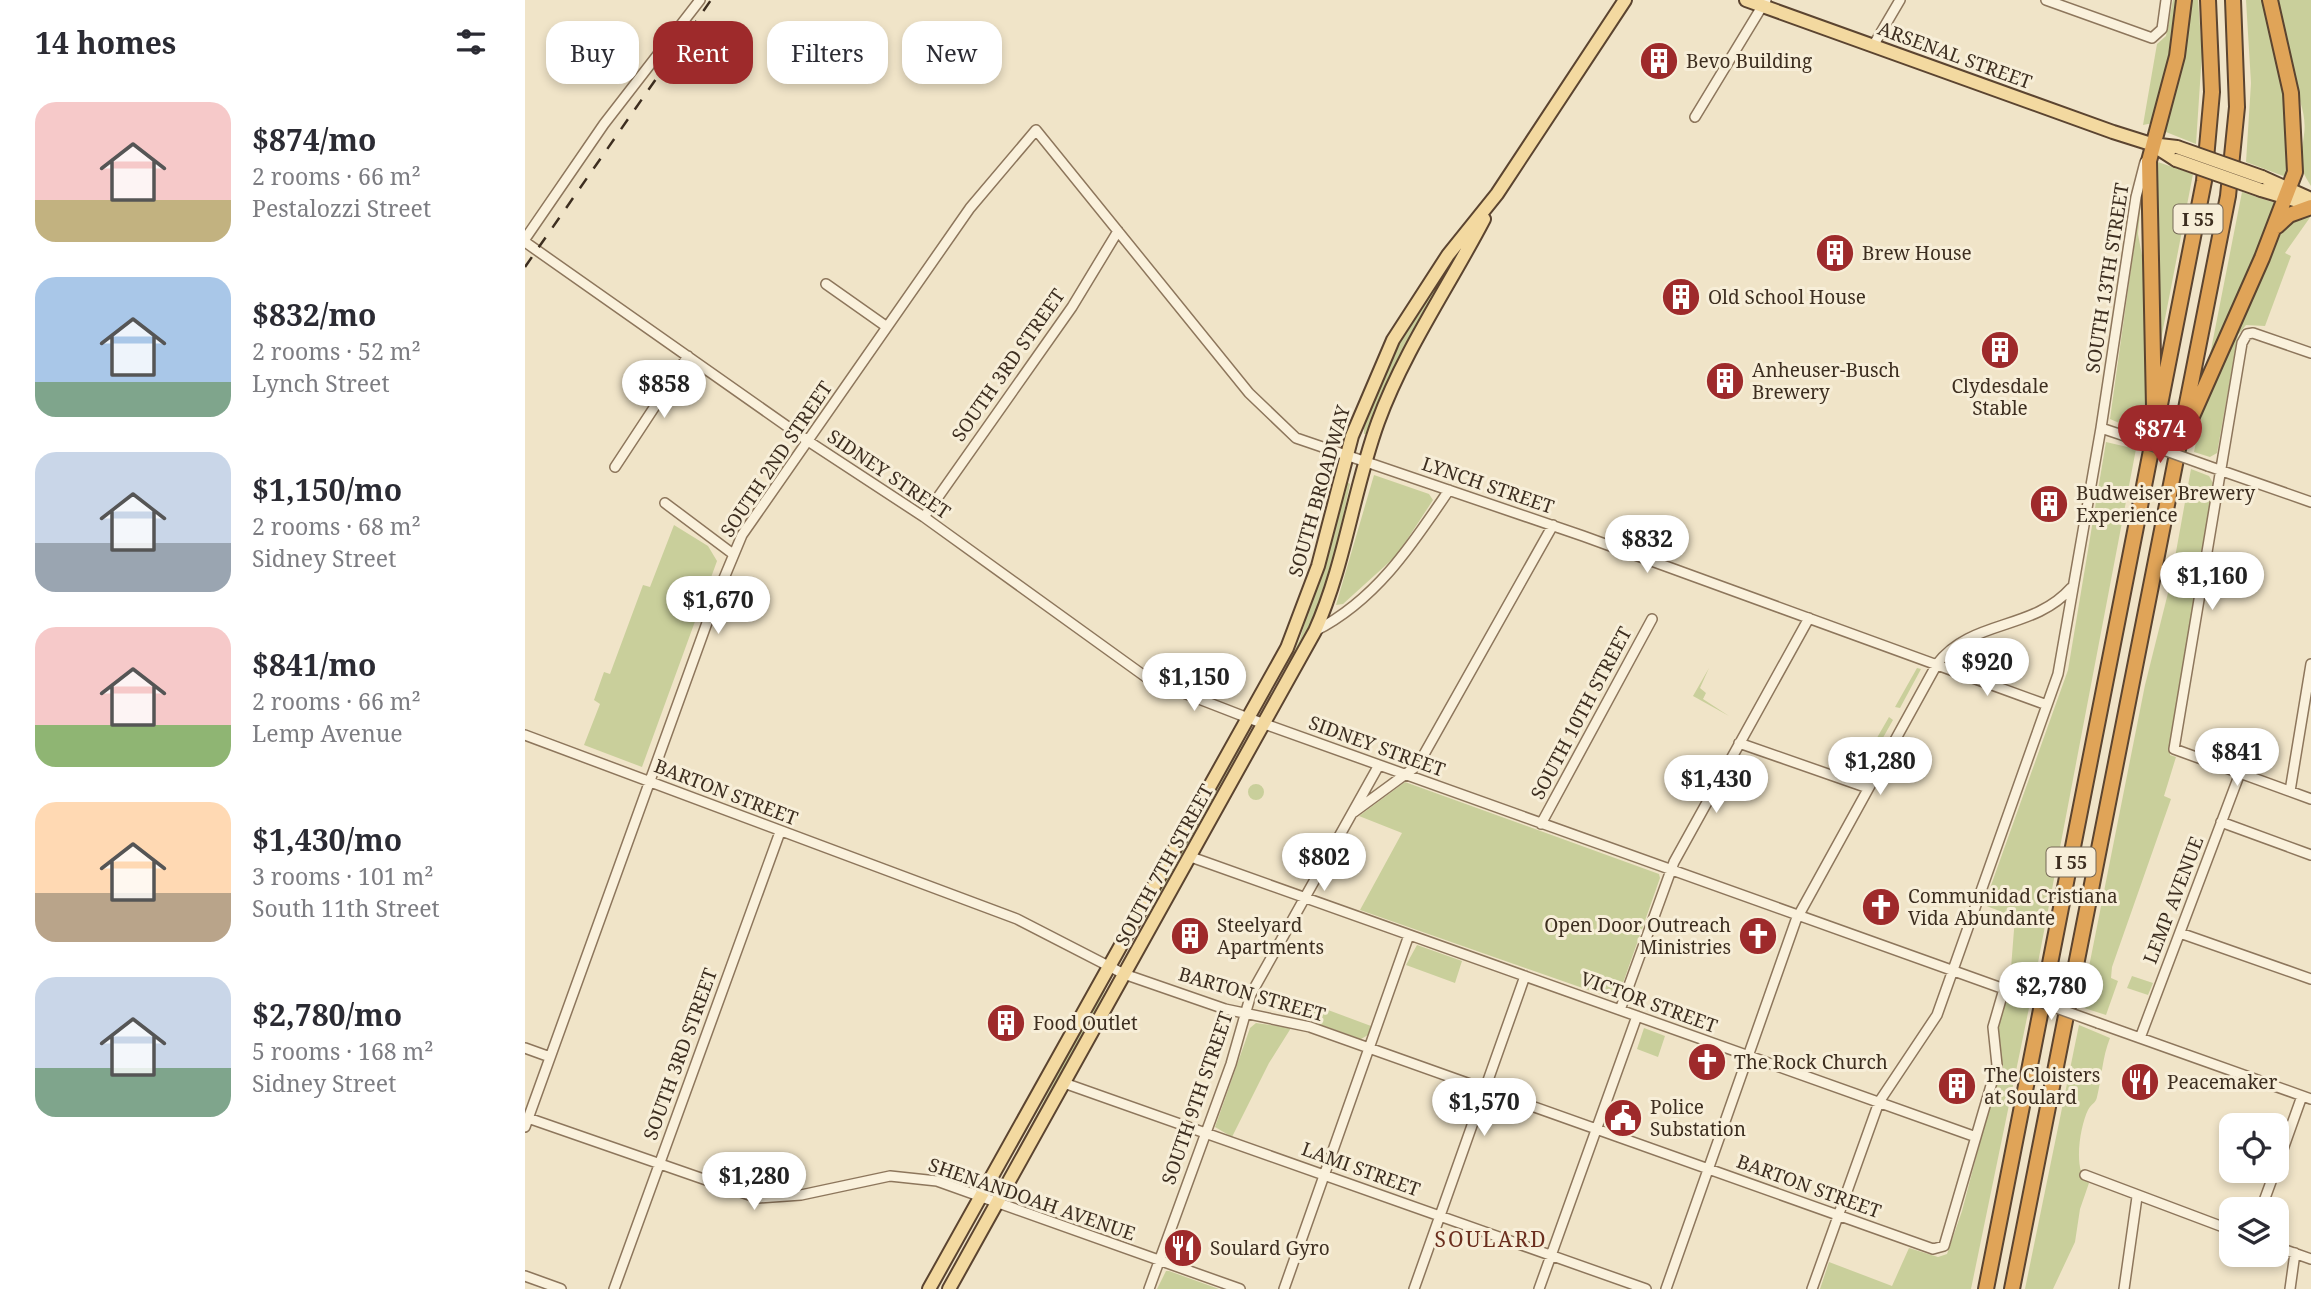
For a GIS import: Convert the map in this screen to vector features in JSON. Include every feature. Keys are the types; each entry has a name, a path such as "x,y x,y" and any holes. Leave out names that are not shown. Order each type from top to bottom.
{"highway":[{"path":"2155,434 2149,184 2151,144 2177,55 2183,0"},
{"name":"I 55","path":"1986,1289 2206,170 2212,92 2208,0"},
{"name":"I 55","path":"2012,1289 2179,445 2234,151 2238,62 2234,0"},
{"path":"2179,445 2274,230 2295,169 2291,93 2270,0"},
{"path":"2274,230 2289,215 2311,206"}],"main road":[{"name":"SOUTH BROADWAY","path":"1315,631 1342,558 1366,462 1398,376 1497,194 1625,0"},
{"name":"ARSENAL STREET","path":"1746,0 1765,3 1873,46 2311,199"},
{"name":"ARSENAL STREET","path":"2288,193 2311,206"},
{"name":"SOUTH BROADWAY","path":"1278,665 1294,632 1318,566 1346,454 1393,340 1446,258 1497,194"},
{"name":"SOUTH 7TH STREET","path":"949,1289 1315,631"},
{"name":"SOUTH 7TH STREET","path":"929,1289 1278,665"}],"street":[{"path":"525,240 604,124 699,0"},
{"path":"1873,46 1900,0"},
{"path":"2046,0 2148,38 2156,37 2162,29 2166,0"},
{"path":"1695,117 1765,3"},
{"name":"LYNCH STREET","path":"1036,130 1249,393 1296,438 1553,526 2047,705"},
{"name":"SOUTH 2ND STREET","path":"527,1123 742,535 970,208 1036,130"},
{"name":"SOUTH 13TH STREET","path":"1812,1289 1879,1102 1937,1015 2062,660 2136,197 2151,144"},
{"name":"SOUTH 3RD STREET","path":"923,517 1072,307 1118,230"},
{"name":"SIDNEY STREET","path":"525,240 808,441 923,517 1150,680 1541,824 2307,1097"},
{"path":"826,284 887,327"},
{"path":"2311,354 2247,334 2242,343 2174,749 2311,799"},
{"path":"615,467 688,356"},
{"path":"2101,428 2311,502"},
{"name":"SOUTH 7TH STREET","path":"1315,631 1349,609 1400,563 1449,490"},
{"path":"665,503 733,554"},
{"name":"SOUTH 9TH STREET","path":"1352,813 1407,775 1425,754 1553,526"},
{"path":"1666,1289 1798,916 1937,664 1962,641 2042,612 2072,587"},
{"path":"1620,1010 1671,870 1809,618"},
{"name":"SOUTH 10TH STREET","path":"1541,824 1652,619"},
{"path":"2290,791 2311,664"},
{"name":"BARTON STREET","path":"525,735 1017,919 1124,974 1226,1009 1299,1024 1370,1048 1940,1250 1958,1209 1976,1137"},
{"path":"1739,743 1868,788"},
{"name":"SOUTH 9TH STREET","path":"1149,1289 1205,1133 1251,993 1379,765"},
{"name":"LEMP AVENUE","path":"2140,1038 2240,773"},
{"path":"2221,822 2311,855"},
{"name":"SOUTH 3RD STREET","path":"614,1289 780,832"},
{"name":"VICTOR STREET","path":"1191,857 1976,1137"},
{"path":"2180,933 2311,979"},
{"path":"1284,1289 1409,935"},
{"path":"1414,1289 1525,976"},
{"path":"1976,1137 1997,1065 1993,1027 2004,989"},
{"path":"1539,1289 1637,1016"},
{"path":"525,1048 550,1057"},
{"name":"LAMI STREET","path":"1064,1083 1646,1289"},
{"path":"2289,1138 2307,1097"},
{"name":"SHENANDOAH AVENUE","path":"527,1123 758,1198 801,1195 890,1176 937,1181 1240,1289"},
{"path":"2085,1175 2137,1197 2219,1226"},
{"path":"2124,1289 2137,1197"},
{"path":"2289,1251 2311,1259"},
{"path":"2290,1289 2295,1253"},
{"path":"525,1276 561,1289"}],"green space":[{"path":"2173,0 2177,0 2172,47 2153,123 2143,125 2157,44 2166,36"},
{"path":"2187,0 2198,0 2202,53 2196,144 2161,130"},
{"path":"2246,0 2266,0 2281,59 2290,167 2286,177 2246,162 2251,83"},
{"path":"2274,0 2311,0 2311,186 2303,172 2301,160 2305,127 2303,113"},
{"path":"2155,161 2193,174 2157,360"},
{"path":"2142,189 2138,234 2146,277 2148,401 2140,432 2110,419"},
{"path":"2242,192 2278,204 2207,370"},
{"path":"2305,215 2311,216 2285,253 2291,256 2265,326 2246,325 2238,335 2217,453 2210,457 2194,452 2202,414 2282,228"},
{"path":"1437,280 1443,284 1368,434 1364,434 1397,344"},
{"path":"2106,442 2136,449 2033,989 2010,981 2015,917 1984,905 2068,670"},
{"path":"2191,469 2209,476 2213,483 2170,755 2176,757 2164,796 2171,799 2112,967 2111,978 2118,981 2106,1015 2081,1007 2145,685 2170,585"},
{"path":"1374,475 1429,494 1433,500 1397,555 1343,604 1336,605"},
{"path":"1346,481 1350,484 1330,577 1312,625 1268,703 1300,639"},
{"path":"674,525 708,546 717,561 642,767 584,745 600,704 594,700 604,672 610,674 643,585 650,587"},
{"path":"1709,668 1700,688 1706,693 1703,699 1729,716 1693,696"},
{"path":"1917,668 1921,669 1900,708 1895,707"},
{"path":"1889,717 1893,720 1863,773 1851,769 1853,766 1859,769"},
{"path":"1241,741 1243,744 1133,946 1169,869"},
{"path":"1405,782 1659,874 1660,878 1617,1000 1360,910 1402,833 1359,816"},
{"path":"1256,784 1262,786 1262,798 1256,800 1250,798 1248,792 1250,786"},
{"path":"1417,945 1462,961 1455,983 1406,965"},
{"path":"2132,976 2153,983 2148,995 2127,988"},
{"path":"1103,989 1105,991 1060,1079 1003,1178"},
{"path":"2005,1002 2029,1008 1971,1289 1820,1289 1829,1262 1892,1286 1909,1248 1938,1257 1947,1254 1962,1211 2001,1062 1998,1030"},
{"path":"1312,1004 1371,1026 1368,1035 1361,1039 1305,1019"},
{"path":"1256,1023 1291,1028 1269,1063 1232,1137 1215,1127 1250,1028"},
{"path":"2079,1025 2110,1038 2096,1099 2088,1110 2080,1137 2079,1160 2084,1178 2089,1183 2080,1209 2075,1242 2053,1289 2025,1289"},
{"path":"1644,1028 1665,1036 1658,1057 1637,1049"},
{"path":"1166,1271 1169,1271 1219,1289 1157,1289"}],"railway":[{"path":"525,267 711,0"}],"place":[{"name":"Bevo Building","path":"1659,61"},
{"name":"Brew House","path":"1835,253"},
{"name":"Old School House","path":"1681,297"},
{"name":"Clydesdale Stable","path":"2000,350"},
{"name":"Anheuser-Busch Brewery","path":"1725,381"},
{"name":"Budweiser Brewery Experience","path":"2049,504"},
{"name":"Communidad Cristiana Vida Abundante","path":"1881,907"},
{"name":"Steelyard Apartments","path":"1190,936"},
{"name":"Open Door Outreach Ministries","path":"1758,936"},
{"name":"Food Outlet","path":"1006,1023"},
{"name":"The Rock Church","path":"1707,1062"},
{"name":"Peacemaker","path":"2140,1082"},
{"name":"The Cloisters at Soulard","path":"1957,1086"},
{"name":"Police Substation","path":"1623,1118"},
{"name":"Soulard Gyro","path":"1183,1248"}],"district":[{"name":"SOULARD","path":"1491,1239"}]}
